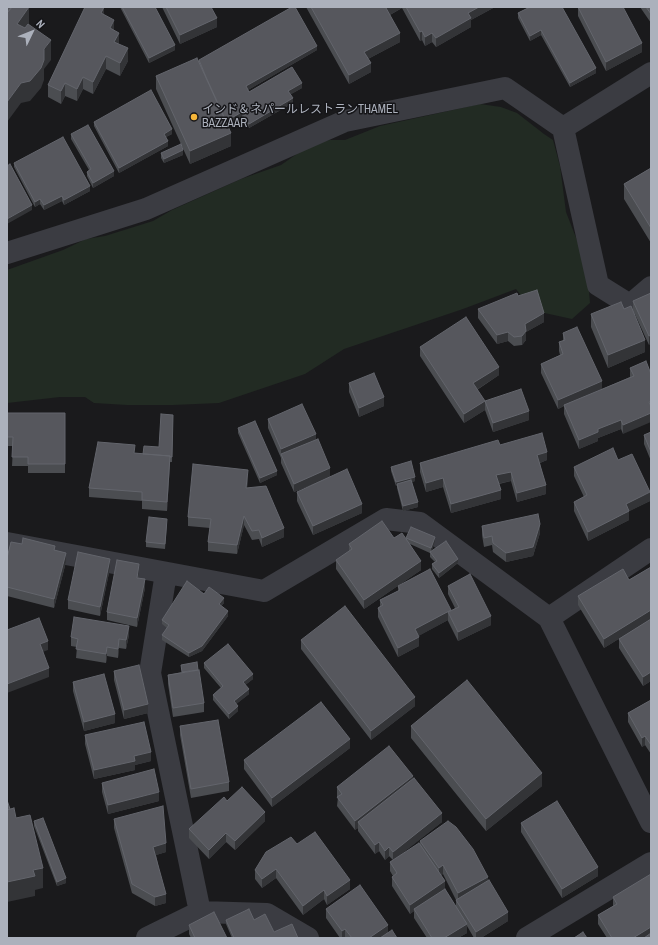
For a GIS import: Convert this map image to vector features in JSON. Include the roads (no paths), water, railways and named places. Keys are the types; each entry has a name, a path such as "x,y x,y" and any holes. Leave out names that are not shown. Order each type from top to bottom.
{"street":[{"path":"563,128 651,73"},
{"path":"7,253 146,209 344,121 505,88 563,128 598,285 630,305 651,287"},
{"path":"7,543 264,591 386,520 420,523 549,618 651,822"},
{"path":"549,618 651,549"},
{"path":"166,573 150,673 200,912"},
{"path":"527,938 651,863"},
{"path":"147,938 200,912 267,914 308,938"}],"place":[{"name":"インド＆ネパールレストランTHAMEL BAZZAAR","path":"194,117"}]}
